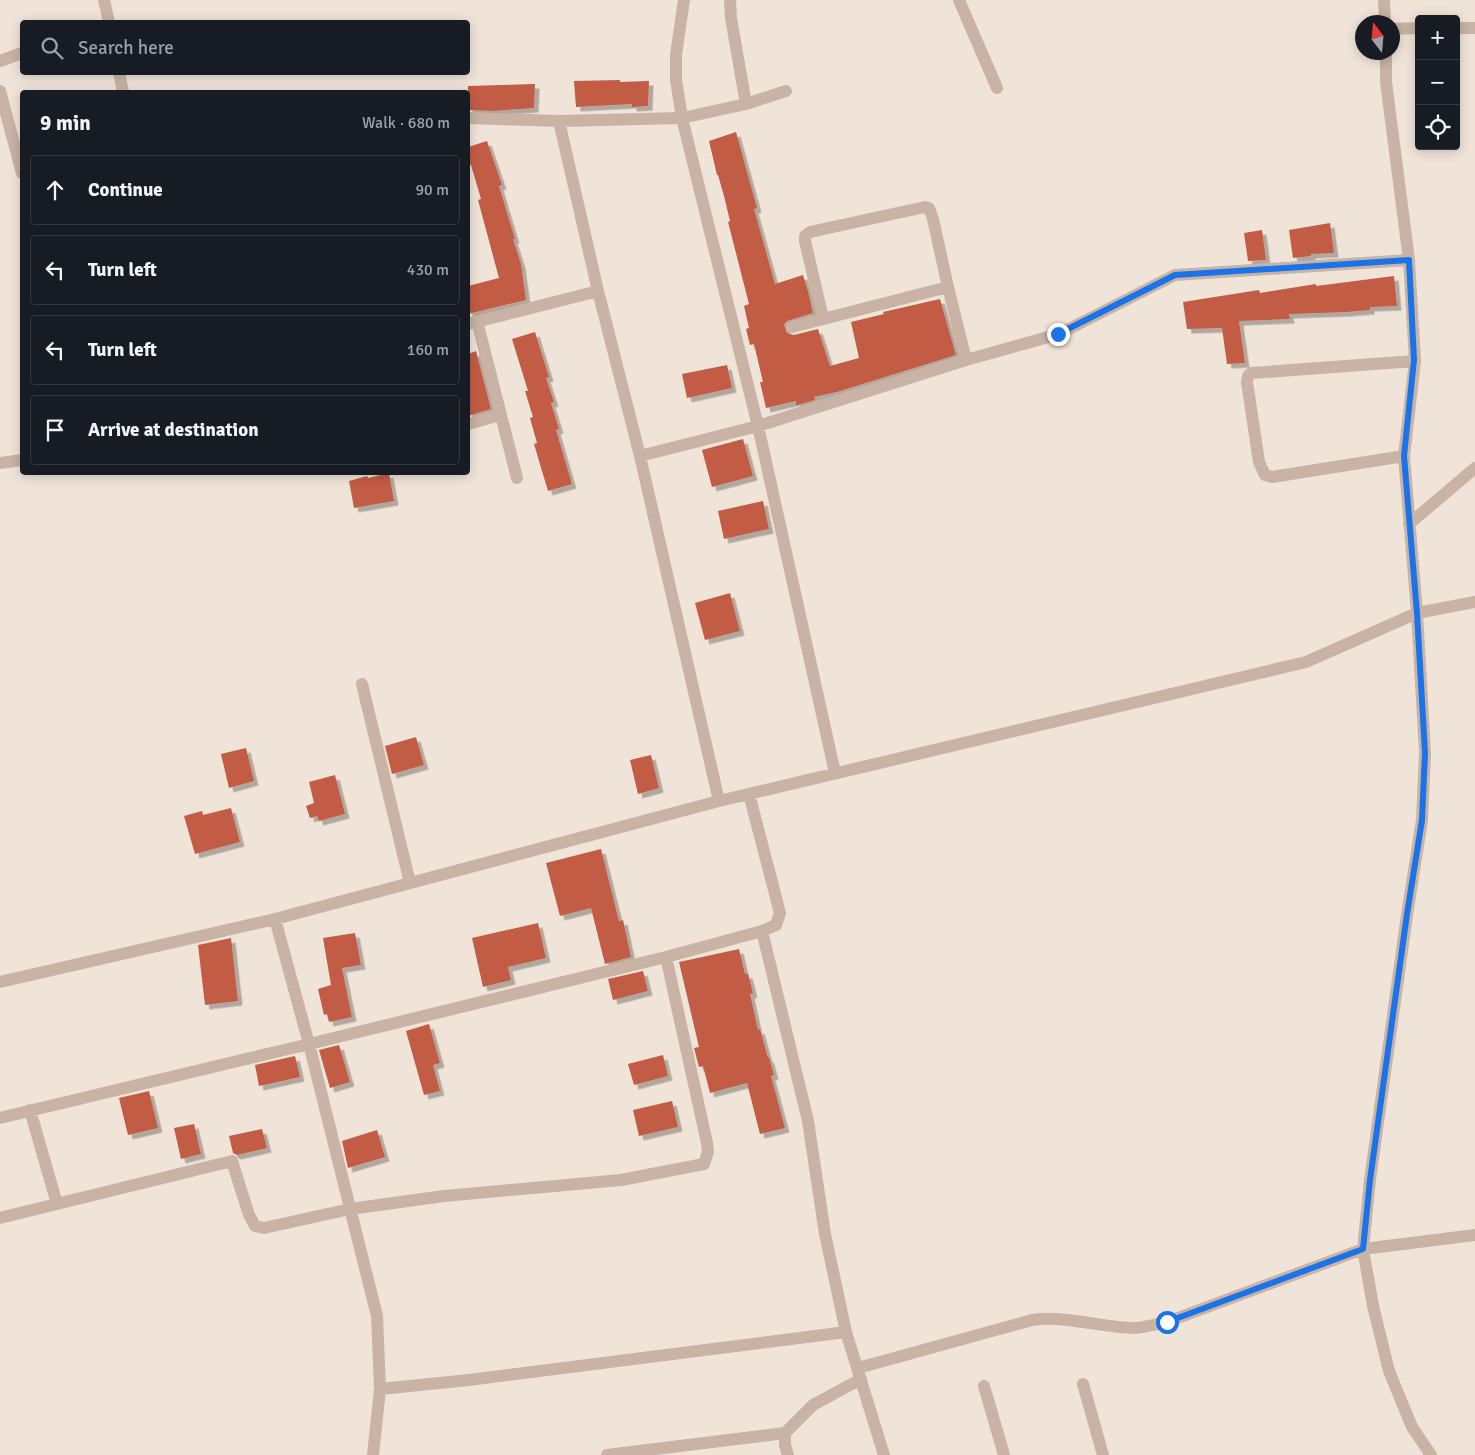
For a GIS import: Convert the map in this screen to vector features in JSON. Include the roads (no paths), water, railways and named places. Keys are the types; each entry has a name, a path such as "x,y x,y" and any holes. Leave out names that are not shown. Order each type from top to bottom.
{"street":[{"path":"104,0 109,20"},
{"path":"684,0 676,55 676,80 682,118 758,426 835,773"},
{"path":"730,0 731,18 746,104"},
{"path":"959,0 997,88"},
{"path":"1384,0 1385,15"},
{"path":"1400,29 1415,28"},
{"path":"1460,28 1475,28"},
{"path":"0,61 20,54"},
{"path":"1386,60 1386,82 1409,260 1414,360 1404,456 1417,613 1425,753 1422,820 1370,1180 1363,1249 1373,1306 1389,1371 1412,1427 1431,1455"},
{"path":"120,75 123,90"},
{"path":"0,90 20,165"},
{"path":"470,118 559,121 682,118 746,104 786,91"},
{"path":"559,121 598,291 640,456 719,801"},
{"path":"823,318 805,236 810,232 925,207 929,208 966,360"},
{"path":"640,456 758,426 966,360 1058,334 1175,275 1409,260"},
{"path":"792,327 948,287"},
{"path":"517,478 472,323 598,291"},
{"path":"1404,456 1272,477 1266,475 1259,462 1247,382 1248,376 1251,373 1414,360"},
{"path":"470,423 500,415"},
{"path":"0,463 20,460"},
{"path":"1410,524 1475,468"},
{"path":"0,982 275,919 719,801 1306,662 1417,613 1475,602"},
{"path":"362,684 410,883"},
{"path":"0,1118 666,957 776,925 780,912 749,794"},
{"path":"275,919 309,1044 377,1316 380,1389 373,1455"},
{"path":"762,930 808,1122 825,1234 846,1332 884,1455"},
{"path":"0,1218 232,1161 249,1215 256,1226 264,1228 350,1209 444,1196 621,1180 704,1164 708,1152 707,1143 666,957"},
{"path":"30,1110 57,1204"},
{"path":"607,1455 785,1433 813,1405 860,1373 1032,1320 1048,1318 1136,1328 1152,1326 1363,1249 1475,1235"},
{"path":"380,1389 469,1380 846,1332"},
{"path":"1083,1384 1103,1455"},
{"path":"984,1386 1004,1455"},
{"path":"785,1433 785,1445 788,1455"}]}
